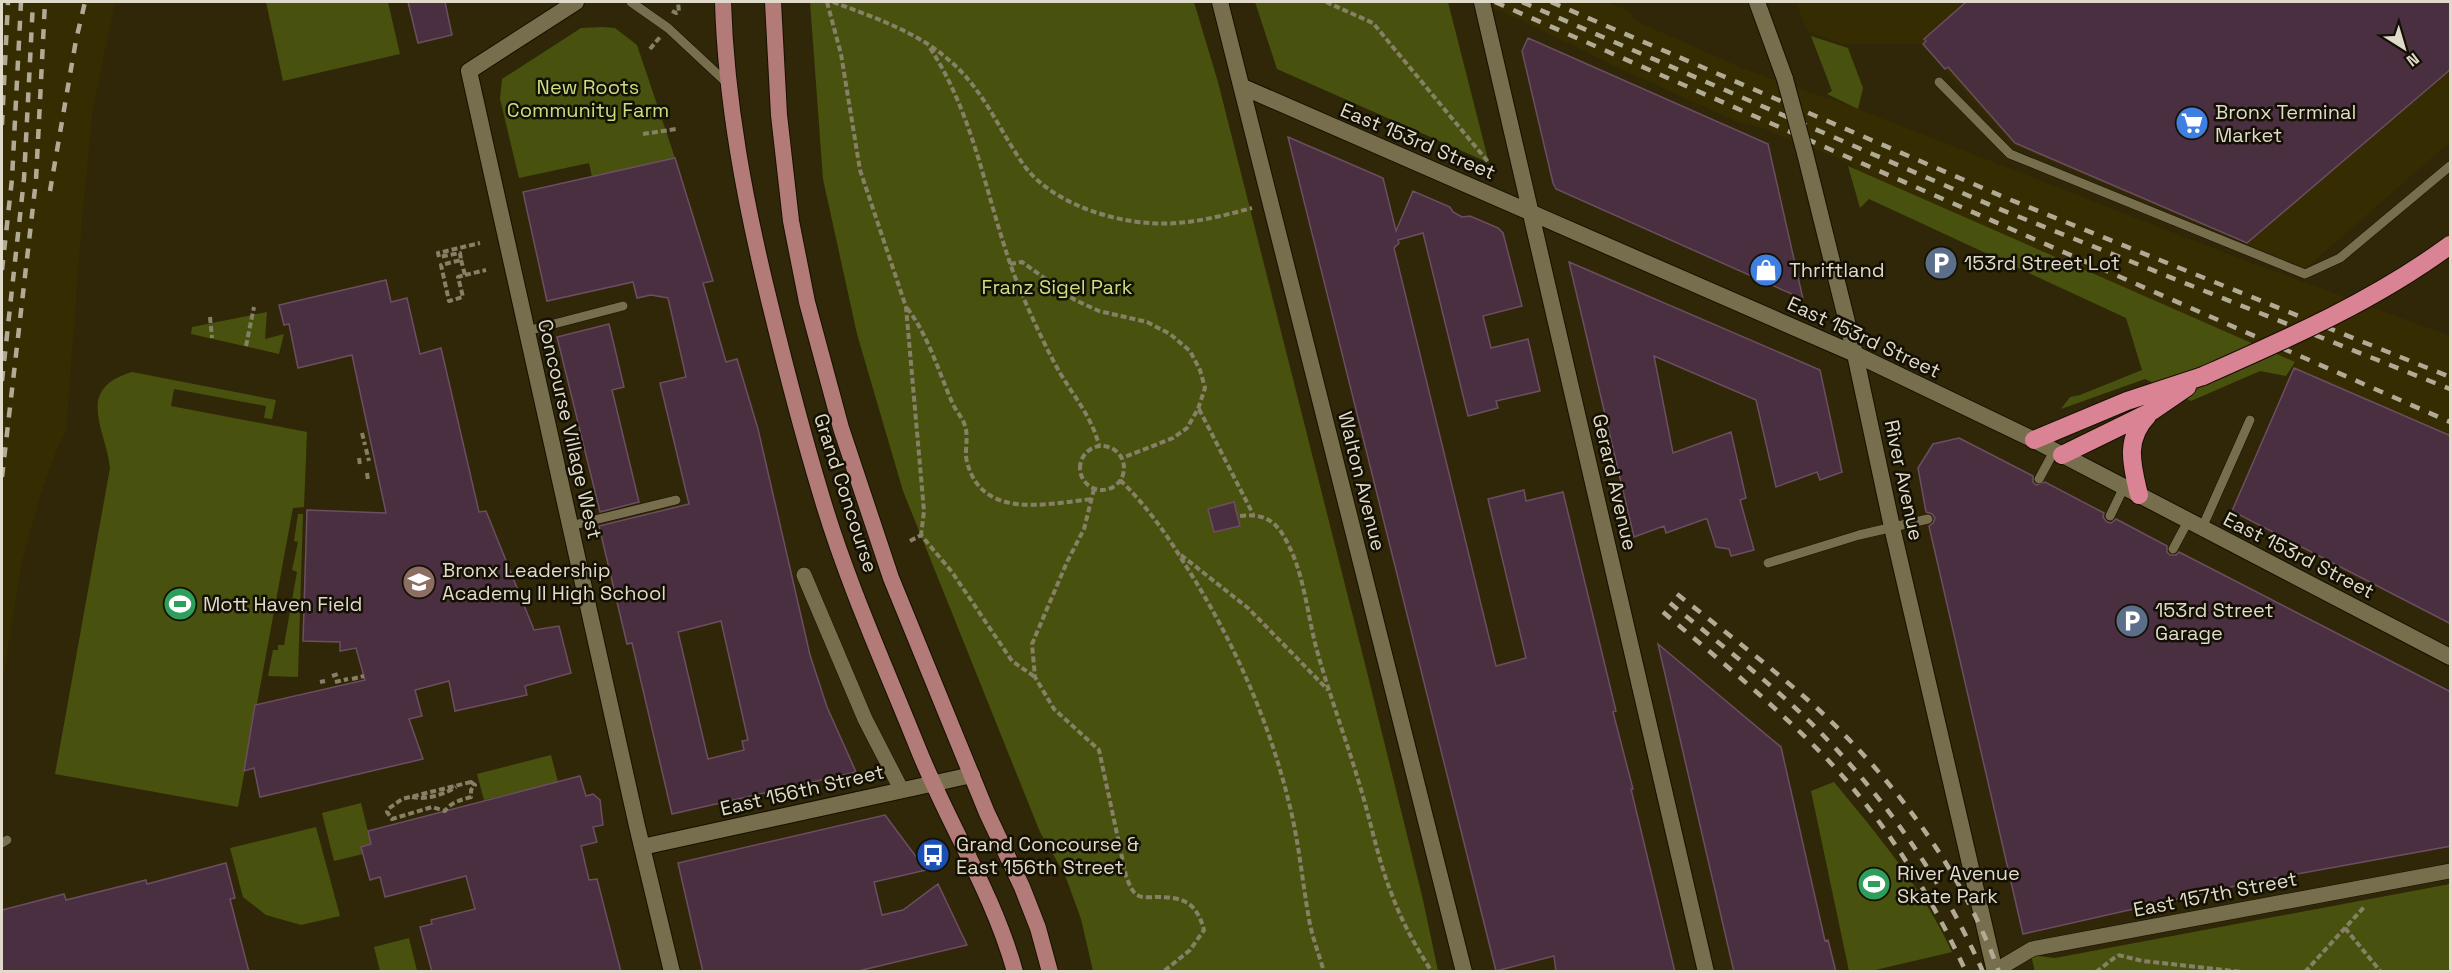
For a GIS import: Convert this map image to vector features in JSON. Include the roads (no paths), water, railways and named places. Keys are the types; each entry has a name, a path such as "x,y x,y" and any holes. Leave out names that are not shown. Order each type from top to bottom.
{"highway":[{"path":"2034,440 2127,401 2203,376 2350,309 2397,282 2451,245"},
{"path":"2058,453 2152,411 2203,376"},
{"path":"2132,491 2131,445 2136,429 2152,411"}],"main road":[{"name":"Grand Concourse","path":"723,2 738,148 761,266 822,499 880,655 933,783 987,896 1015,972"},
{"name":"Grand Concourse","path":"773,2 779,115 798,262 839,418 876,537 916,643 987,813 1026,897 1050,972"}],"street":[{"name":"Concourse Village West","path":"576,2 469,71 672,972"},
{"name":"Walton Avenue","path":"1220,2 1244,87 1268,192 1464,972"},
{"name":"River Avenue","path":"1757,2 1785,79 1855,354 1892,527 1994,971"},
{"name":"Gerard Avenue","path":"1484,8 1706,972"},
{"name":"East 153rd Street","path":"1244,87 1855,354 2034,440 2451,657"},
{"path":"804,575 865,718 902,789"},
{"name":"East 156th Street","path":"642,847 972,775"},
{"name":"East 157th Street","path":"1994,971 2032,949 2451,871"}],"lane":[{"path":"631,2 669,28 730,86"},
{"path":"1939,82 2010,154 2305,274 2340,258 2451,166"},
{"path":"527,331 623,306"},
{"path":"2173,549 2195,525 2250,420"},
{"path":"2039,479 2058,453"},
{"path":"2110,516 2132,491"},
{"path":"570,526 676,501"},
{"path":"1768,563 1829,543 1928,519"}],"railway":[{"path":"2,125 8,2"},
{"path":"2,270 12,179 21,2"},
{"path":"2,381 24,179 33,2"},
{"path":"2,477 36,180 45,2"},
{"path":"50,191 76,40 85,2"},
{"path":"1495,2 2450,422"},
{"path":"1522,2 1997,208 2450,389"},
{"path":"1551,2 2006,198 2450,377"},
{"path":"1677,594 1802,695 1875,767 1947,864 1967,899 1999,972"},
{"path":"1670,603 1793,705 1862,778 1886,807 1929,870 1983,972"},
{"path":"1663,612 1787,719 1847,782 1887,832 1905,859 1938,915 1966,972"}],"place":[{"name":"Bronx Terminal Market","path":"2192,123"},
{"name":"153rd Street Lot","path":"1941,263"},
{"name":"Thriftland","path":"1766,270"},
{"name":"Bronx Leadership Academy II High School","path":"419,582"},
{"name":"Mott Haven Field","path":"180,604"},
{"name":"153rd Street Garage","path":"2132,621"},
{"name":"Grand Concourse & East 156th Street","path":"933,855"},
{"name":"River Avenue Skate Park","path":"1874,884"}],"park label":[{"name":"New Roots Community Farm","path":"588,98"},
{"name":"Franz Sigel Park","path":"1057,287"}]}
